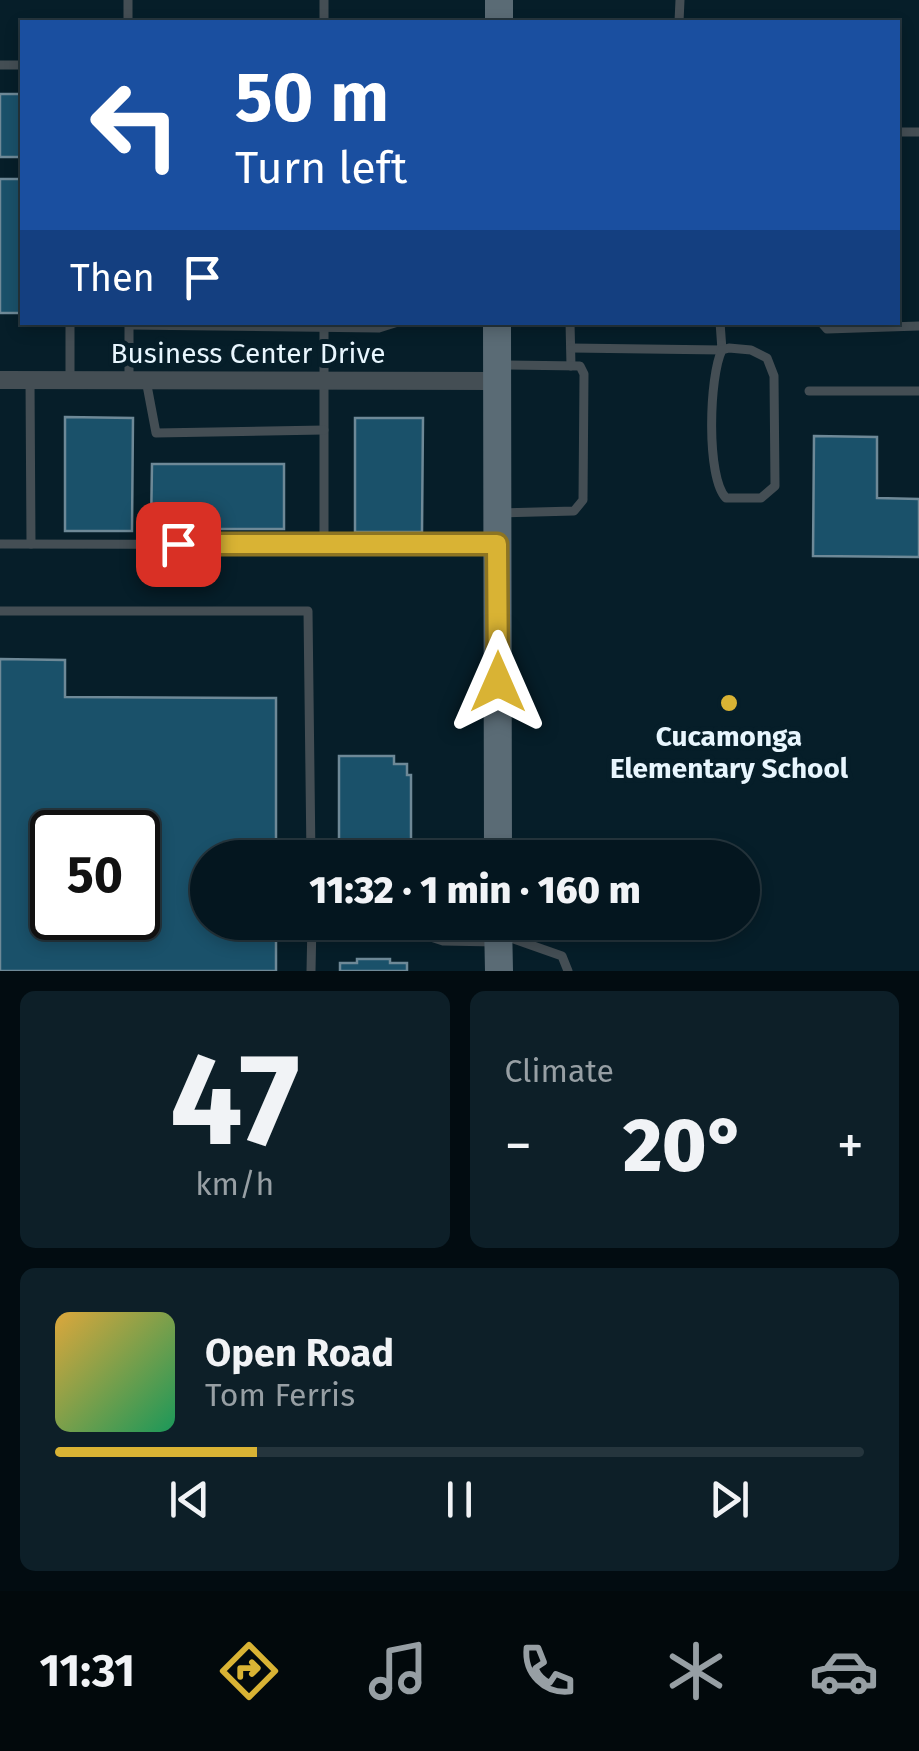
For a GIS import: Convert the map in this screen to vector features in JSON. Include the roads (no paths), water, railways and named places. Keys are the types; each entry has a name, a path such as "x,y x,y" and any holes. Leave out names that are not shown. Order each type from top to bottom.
{"main road":[{"path":"497,325 498,840"},
{"path":"498,940 499,971"}],"street":[{"name":"Business Center Drive","path":"0,380 324,380 497,373"}],"lane":[{"path":"70,325 70,380"},
{"path":"129,325 137,380 156,433 324,430"},
{"path":"194,325 388,325"},
{"path":"570,325 572,366"},
{"path":"571,348 722,350 750,350 767,358 774,376 775,486 761,498 726,498 714,479 714,372 722,350 720,325"},
{"path":"823,325 828,329 919,326"},
{"path":"324,327 324,544"},
{"path":"497,373 580,366 584,374 583,500 574,511 497,513"},
{"path":"30,380 32,544"},
{"path":"809,391 919,390"},
{"path":"0,544 497,544"},
{"path":"0,610 308,610 311,840"},
{"path":"311,971 312,940"},
{"path":"520,940 562,956 568,971"}],"place":[{"name":"Cucamonga Elementary School","path":"729,703"}]}
